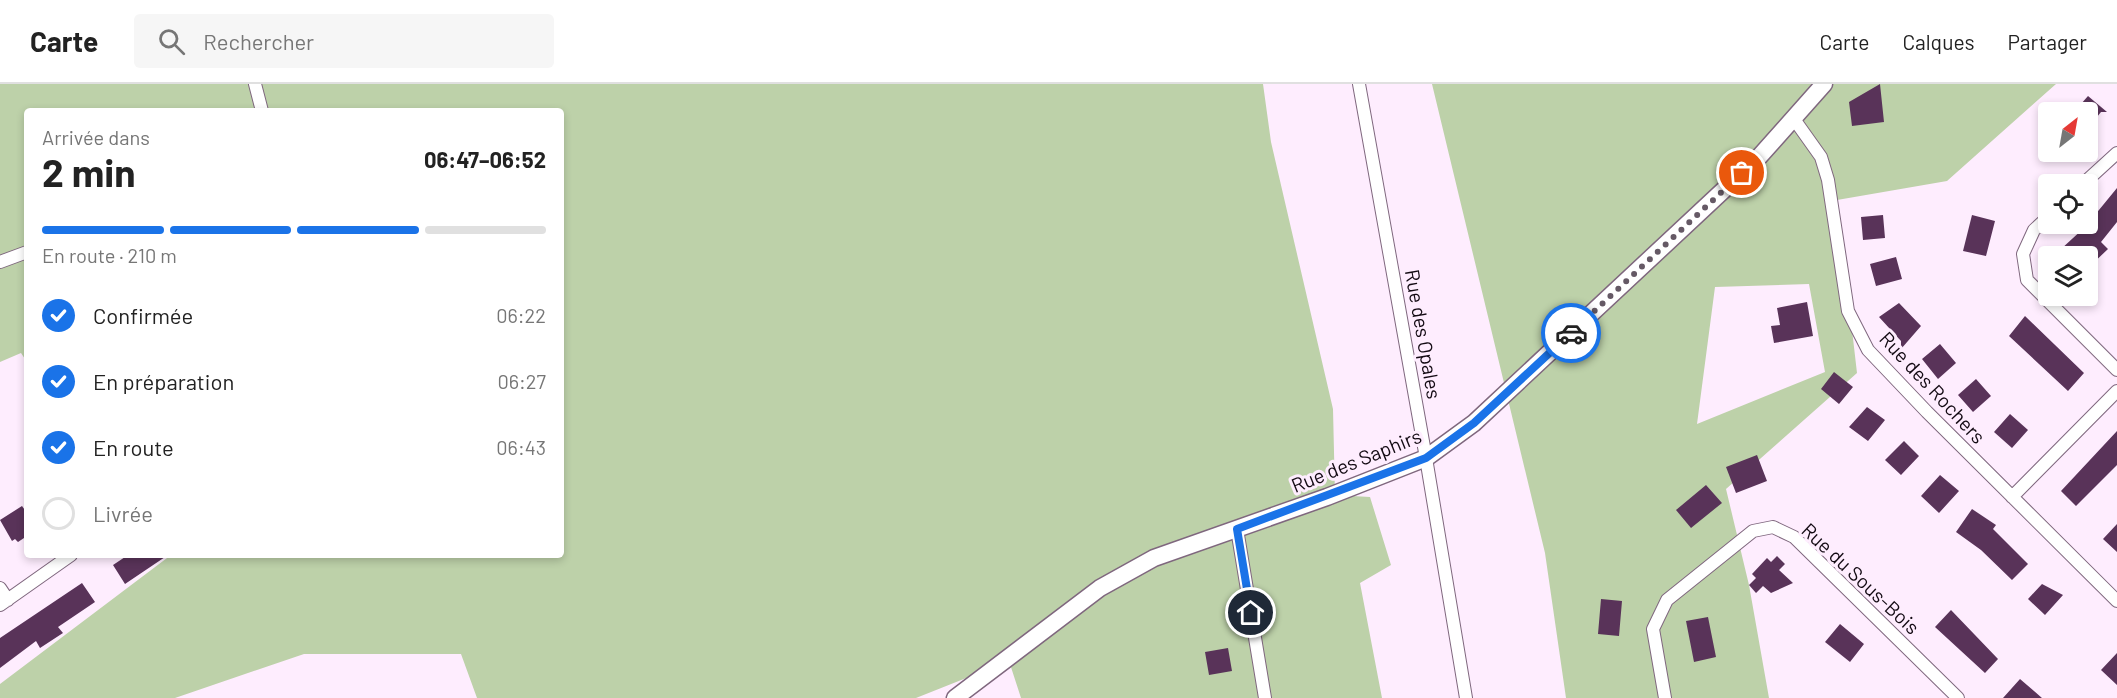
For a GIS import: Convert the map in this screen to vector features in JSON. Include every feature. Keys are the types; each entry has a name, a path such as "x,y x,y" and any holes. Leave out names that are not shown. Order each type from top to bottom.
{"street":[{"path":"255,84 261,108"},
{"name":"Rue des Opales","path":"1359,84 1466,698"},
{"name":"Rue des Saphirs","path":"955,698 1100,588 1154,558 1426,458 1474,423 1759,157 1824,84"},
{"name":"Rue des Rochers","path":"1794,119 1821,157 1828,180 1848,311 1868,350 2117,601"},
{"path":"2094,174 2117,153"},
{"path":"2038,226 2023,254 2027,279 2117,370"},
{"path":"0,262 24,253"},
{"path":"2012,497 2117,391"},
{"name":"Rue du Sous-Bois","path":"1665,698 1653,629 1667,600 1753,531 1773,527 1794,537 1957,698"},
{"path":"1237,529 1265,698"},
{"path":"0,588 4,603 67,558"}],"green space":[{"path":"0,84 1263,84 1271,142 1333,409 1335,495 1370,497 1391,565 1360,583 1382,698 1021,698 1009,661 916,698 477,698 461,654 304,654 175,698 0,698 0,684 167,558 564,558 564,108 24,108 24,358 21,353 0,362"},
{"path":"1432,84 2056,84 1947,181 1837,200 1857,373 1726,489 1749,585 1769,698 1566,698 1545,553","holes":["1809,284 1825,372 1697,424 1715,287"]}],"building":[{"path":"1880,84 1884,122 1852,126 1849,102"},
{"path":"2088,96 2095,102 2083,102"},
{"path":"2098,104 2107,112 2101,112 2098,116"},
{"path":"2117,188 2117,222 2101,242 2108,249 2098,258 2098,246 2064,246 2077,234 2098,234 2098,211"},
{"path":"1883,215 1885,238 1863,240 1861,217"},
{"path":"1972,215 1995,221 1986,256 1963,251"},
{"path":"1896,257 1902,279 1876,286 1870,264"},
{"path":"1807,302 1813,336 1774,343 1771,326 1780,325 1777,308"},
{"path":"1899,303 1921,326 1901,349 1901,341 1879,317"},
{"path":"2025,316 2084,373 2068,391 2009,336"},
{"path":"1940,344 1956,363 1938,379 1922,359"},
{"path":"1834,372 1853,387 1839,404 1821,389"},
{"path":"1976,379 1991,396 1973,412 1958,395"},
{"path":"1867,407 1885,420 1868,441 1849,427"},
{"path":"2010,414 2028,430 2012,448 1994,432"},
{"path":"2117,431 2117,465 2076,506 2061,491"},
{"path":"1904,441 1919,456 1901,475 1885,460"},
{"path":"1757,455 1767,481 1736,493 1726,467"},
{"path":"1940,475 1959,491 1939,513 1921,496"},
{"path":"1706,485 1722,503 1691,528 1676,510"},
{"path":"22,506 24,509 24,538 18,542 15,539 12,541 0,520"},
{"path":"1972,509 1996,525 1993,529 2028,564 2012,580 1981,550 1956,532"},
{"path":"2117,524 2117,552 2103,539"},
{"path":"1777,556 1785,564 1779,570 1793,583 1771,593 1763,586 1756,593 1749,585 1756,578 1752,574 1767,558 1771,562"},
{"path":"124,558 164,558 125,584 113,565"},
{"path":"82,583 95,602 58,627 63,633 40,648 36,641 0,668 0,638"},
{"path":"2042,584 2063,595 2045,615 2028,599"},
{"path":"1601,599 1622,601 1619,636 1598,634"},
{"path":"1951,610 1998,659 1985,673 1935,627"},
{"path":"1708,617 1716,657 1694,662 1686,621"},
{"path":"1840,624 1864,644 1850,662 1825,642"},
{"path":"1228,648 1232,671 1209,675 1205,652"},
{"path":"2117,653 2117,685 2101,670"},
{"path":"2020,679 2042,698 2003,698"}],"way so far":[{"path":"1571,333 1742,173"}],"route":[{"path":"1251,613 1237,529 1426,458 1474,423 1571,333"}]}
